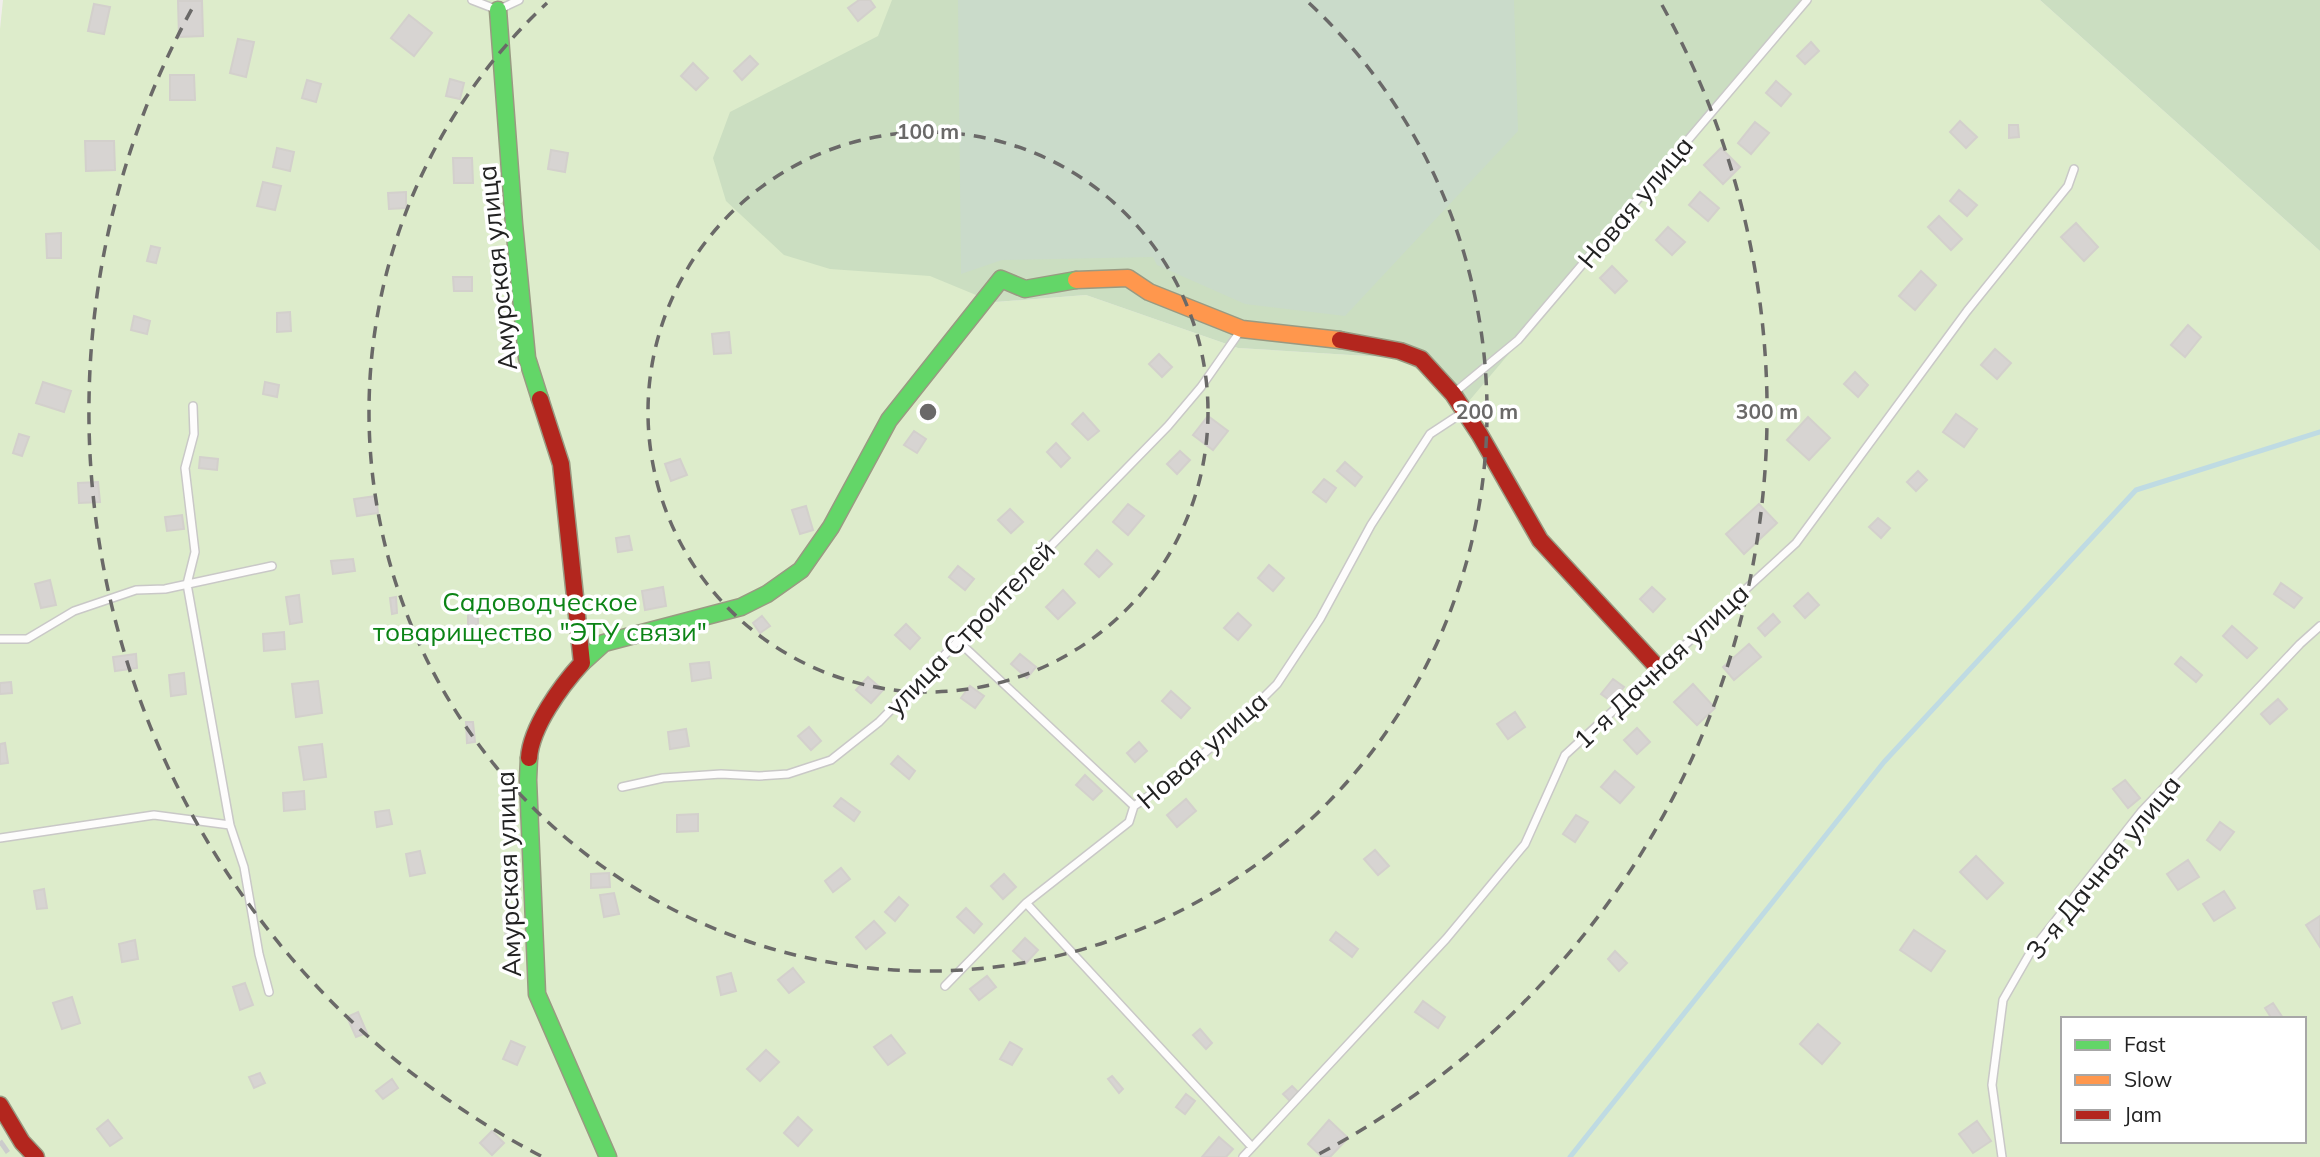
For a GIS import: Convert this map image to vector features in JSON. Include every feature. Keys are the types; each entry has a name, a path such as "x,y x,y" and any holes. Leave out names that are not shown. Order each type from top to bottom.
{"street":[{"name":"Амурская улица","path":"498,9 527,358 561,464 582,663 563,684 530,744 528,780 537,994 608,1157"},
{"path":"582,663 604,643 741,607 767,594 801,569 831,527 889,420 1001,279 1025,289 1062,281 1128,278 1149,292 1242,329 1343,340 1399,351 1421,359 1452,394 1480,435 1540,540 1658,668"},
{"path":"0,1105 22,1142 36,1157"}],"lane":[{"path":"472,0 498,9 519,0"},
{"name":"Новая улица","path":"1452,394 1518,340 1807,0"},
{"name":"1-я Дачная улица","path":"1243,1157 1446,939 1525,844 1564,755 1796,543 1967,310 2068,186 2074,169"},
{"name":"улица Строителей","path":"622,787 674,777 788,774 831,760 878,722 1168,426 1201,387 1242,329"},
{"path":"193,406 194,434 185,468 195,552 187,584 230,824 244,867 259,954 269,992"},
{"name":"Новая улица","path":"945,986 1026,903 1129,822 1134,806 1170,782 1228,733 1277,684 1320,619 1371,525 1430,434 1464,412"},
{"path":"0,639 27,639 74,611 136,590 165,589 272,566"},
{"name":"3-я Дачная улица","path":"2002,1157 1992,1085 2003,1000 2030,953 2141,812 2300,643 2320,626"},
{"path":"958,641 1134,806"},
{"path":"0,838 154,816 230,824"},
{"path":"1026,903 1252,1147"}],"green space":[{"name":"Садоводческое товарищество \"ЭТУ связи\"","path":"3,0 1133,0 983,303 1086,295 1238,348 1399,358 1807,0 2040,0 2320,251 2320,1157 0,1157 0,29"},
{"path":"892,0 1807,0 1469,401 1399,358 1238,348 1086,295 982,303 976,295 930,276 830,269 784,255 726,201 713,158 730,112 878,36"},
{"path":"958,0 1514,0 1518,131 1345,316 1245,304 1157,265 1153,257 1002,260 961,274"},
{"path":"2040,0 2320,0 2320,251"}],"building":[{"path":"859,0 870,0 875,7 858,21 848,8"},
{"path":"178,1 202,1 203,36 179,37"},
{"path":"94,4 110,7 104,34 88,31"},
{"path":"409,15 432,33 414,56 391,38"},
{"path":"238,39 254,42 246,77 230,73"},
{"path":"1811,42 1819,51 1805,64 1797,56"},
{"path":"750,56 758,64 742,80 734,71"},
{"path":"693,63 708,78 696,90 681,76"},
{"path":"170,75 194,75 195,100 170,100"},
{"path":"450,79 464,83 460,99 446,96"},
{"path":"307,80 321,84 316,102 302,98"},
{"path":"1776,81 1791,94 1781,106 1766,93"},
{"path":"1960,121 1977,137 1966,148 1950,132"},
{"path":"1755,122 1769,133 1751,154 1738,143"},
{"path":"2009,125 2018,125 2019,137 2009,138"},
{"path":"85,141 114,141 115,170 86,171"},
{"path":"277,148 294,152 290,171 273,167"},
{"path":"1721,148 1740,167 1723,184 1704,165"},
{"path":"551,150 568,153 565,172 548,169"},
{"path":"453,158 472,158 473,183 454,183"},
{"path":"263,182 281,186 275,210 257,206"},
{"path":"1959,190 1977,205 1967,216 1950,201"},
{"path":"406,192 406,208 389,209 388,193"},
{"path":"1700,192 1719,208 1708,221 1689,205"},
{"path":"1939,216 1962,239 1951,250 1928,227"},
{"path":"2076,223 2098,247 2084,261 2061,237"},
{"path":"1668,227 1685,242 1672,255 1656,240"},
{"path":"61,233 61,258 47,258 46,234"},
{"path":"151,246 160,248 156,263 147,261"},
{"path":"1612,266 1627,281 1615,293 1600,278"},
{"path":"1921,271 1936,285 1915,310 1899,296"},
{"path":"453,277 472,277 472,291 454,291"},
{"path":"290,312 291,331 277,332 277,313"},
{"path":"134,316 150,321 147,334 131,330"},
{"path":"2188,325 2201,337 2185,357 2171,345"},
{"path":"729,332 731,353 714,354 712,334"},
{"path":"1995,349 2011,363 1997,379 1981,365"},
{"path":"1159,354 1172,367 1162,377 1149,364"},
{"path":"1855,372 1868,385 1858,397 1844,384"},
{"path":"43,382 71,391 64,412 36,403"},
{"path":"265,382 279,385 277,397 263,394"},
{"path":"1083,413 1099,431 1088,440 1072,424"},
{"path":"1956,414 1977,429 1964,447 1943,432"},
{"path":"1208,416 1228,431 1213,450 1193,435"},
{"path":"1808,417 1830,438 1809,460 1787,440"},
{"path":"914,431 926,439 917,453 904,445"},
{"path":"19,434 29,437 22,456 13,453"},
{"path":"1056,443 1070,458 1061,467 1047,452"},
{"path":"1180,451 1190,460 1177,474 1167,464"},
{"path":"200,457 218,459 217,470 199,468"},
{"path":"680,459 687,475 671,481 665,464"},
{"path":"1345,462 1362,477 1355,486 1337,471"},
{"path":"1918,471 1927,480 1916,491 1907,482"},
{"path":"1324,479 1336,488 1326,502 1313,492"},
{"path":"98,482 100,502 79,503 78,483"},
{"path":"376,496 378,513 357,516 354,499"},
{"path":"1128,504 1144,516 1128,535 1113,522"},
{"path":"1759,504 1777,523 1744,554 1726,534"},
{"path":"806,506 813,530 800,534 792,510"},
{"path":"1010,509 1023,522 1011,533 998,520"},
{"path":"182,515 184,529 167,531 165,517"},
{"path":"1878,518 1890,528 1881,538 1869,527"},
{"path":"629,536 632,550 618,552 616,538"},
{"path":"1097,550 1112,564 1099,577 1085,564"},
{"path":"353,559 355,571 333,574 331,561"},
{"path":"1269,565 1284,578 1273,591 1258,578"},
{"path":"958,566 974,579 965,590 949,577"},
{"path":"50,580 56,605 41,608 35,584"},
{"path":"2281,583 2302,598 2294,608 2274,594"},
{"path":"663,587 666,606 645,610 642,591"},
{"path":"1652,587 1665,599 1653,612 1640,599"},
{"path":"1063,590 1075,603 1058,619 1046,607"},
{"path":"1808,593 1819,605 1805,618 1794,606"},
{"path":"299,595 302,622 290,624 286,597"},
{"path":"396,597 397,613 392,614 390,598"},
{"path":"1238,613 1251,625 1238,640 1224,628"},
{"path":"468,614 478,614 478,633 468,633"},
{"path":"1773,614 1780,622 1765,636 1758,628"},
{"path":"762,616 770,626 760,633 753,623"},
{"path":"906,624 920,638 910,649 895,635"},
{"path":"2232,626 2257,648 2247,658 2223,636"},
{"path":"284,632 285,649 264,651 263,634"},
{"path":"1749,644 1761,657 1734,680 1723,667"},
{"path":"136,654 137,668 115,671 113,657"},
{"path":"1020,654 1036,667 1027,678 1011,664"},
{"path":"2181,657 2202,675 2196,682 2175,664"},
{"path":"709,662 711,678 692,681 690,664"},
{"path":"184,673 186,694 171,696 169,675"},
{"path":"868,677 883,690 871,703 856,690"},
{"path":"1613,679 1624,687 1612,702 1601,694"},
{"path":"318,681 322,713 296,717 292,684"},
{"path":"11,682 12,693 0,694 0,683"},
{"path":"1693,684 1715,708 1697,725 1674,702"},
{"path":"970,686 984,696 975,708 961,698"},
{"path":"1171,691 1190,708 1181,718 1162,701"},
{"path":"2278,699 2287,709 2270,724 2261,714"},
{"path":"1515,712 1525,727 1508,739 1497,724"},
{"path":"466,722 473,722 475,742 467,743"},
{"path":"809,727 821,741 811,750 798,736"},
{"path":"1637,728 1650,742 1637,754 1624,740"},
{"path":"686,729 689,746 670,749 668,732"},
{"path":"1139,742 1147,751 1135,762 1127,753"},
{"path":"5,743 8,763 0,764 0,744"},
{"path":"322,744 326,777 304,780 299,747"},
{"path":"898,756 915,771 909,779 891,764"},
{"path":"1615,771 1634,787 1620,803 1601,787"},
{"path":"1085,775 1102,791 1093,800 1076,785"},
{"path":"2125,780 2140,798 2128,808 2113,789"},
{"path":"304,791 305,809 284,811 283,793"},
{"path":"841,798 860,812 854,821 834,806"},
{"path":"1186,799 1196,811 1177,827 1167,815"},
{"path":"389,810 392,824 377,827 375,812"},
{"path":"698,814 698,831 677,832 677,815"},
{"path":"1576,815 1588,822 1575,842 1563,834"},
{"path":"2220,822 2234,832 2220,850 2207,840"},
{"path":"1375,850 1389,866 1378,875 1364,859"},
{"path":"420,851 425,873 410,876 406,854"},
{"path":"1976,856 2003,883 1987,899 1960,872"},
{"path":"2188,860 2199,877 2178,890 2167,874"},
{"path":"841,868 850,879 833,892 825,881"},
{"path":"609,873 610,887 591,888 591,874"},
{"path":"1004,874 1016,887 1003,899 991,886"},
{"path":"44,889 47,908 37,909 34,891"},
{"path":"2224,891 2235,908 2214,921 2203,904"},
{"path":"614,893 619,914 604,917 600,895"},
{"path":"899,897 908,905 895,921 885,912"},
{"path":"966,908 982,924 974,933 957,917"},
{"path":"2320,916 2320,947 2306,925"},
{"path":"514,917 517,935 506,937 503,919"},
{"path":"874,921 885,933 866,949 856,937"},
{"path":"1914,930 1945,951 1931,971 1900,950"},
{"path":"1336,932 1358,949 1352,957 1330,940"},
{"path":"1025,938 1038,950 1026,963 1013,951"},
{"path":"135,940 138,959 122,962 119,944"},
{"path":"1615,951 1627,963 1619,971 1608,959"},
{"path":"793,968 804,982 789,993 778,980"},
{"path":"731,973 736,991 721,995 717,977"},
{"path":"987,976 996,987 979,1000 970,989"},
{"path":"245,983 253,1005 240,1010 233,987"},
{"path":"72,997 80,1023 62,1029 53,1003"},
{"path":"1423,1001 1445,1017 1438,1028 1415,1012"},
{"path":"2273,1003 2282,1017 2271,1017 2265,1008"},
{"path":"358,1012 367,1033 356,1037 347,1017"},
{"path":"1818,1024 1840,1043 1822,1064 1800,1044"},
{"path":"1200,1029 1212,1043 1206,1049 1193,1035"},
{"path":"891,1035 905,1053 888,1065 874,1047"},
{"path":"511,1041 525,1047 517,1065 503,1059"},
{"path":"1010,1042 1022,1049 1012,1065 1000,1059"},
{"path":"766,1050 779,1062 760,1081 747,1069"},
{"path":"260,1073 265,1083 254,1088 249,1077"},
{"path":"1112,1076 1123,1089 1119,1093 1108,1079"},
{"path":"392,1079 398,1088 383,1099 376,1091"},
{"path":"1292,1086 1300,1094 1292,1103 1283,1094"},
{"path":"1186,1094 1195,1101 1185,1114 1176,1107"},
{"path":"798,1117 812,1130 798,1146 784,1133"},
{"path":"108,1120 122,1138 110,1146 97,1129"},
{"path":"1329,1120 1348,1138 1330,1157 1322,1157 1308,1144"},
{"path":"1977,1121 1991,1141 1973,1153 1959,1134"},
{"path":"492,1131 504,1143 492,1155 480,1143"},
{"path":"1219,1137 1233,1149 1226,1157 1202,1157"}],"waterway":[{"path":"1570,1157 1884,762 2136,490 2320,432"}],"railway":[{"path":"0,1141 11,1157"}],"traffic: fast":[{"path":"498,10 527,358 540,399"},
{"path":"582,663 604,643 741,607 767,594 801,570 831,527 889,420 1001,279 1025,289 1076,280"},
{"path":"529,758 537,994 608,1157"}],"traffic: slow":[{"path":"1076,280 1128,278 1149,292 1242,329 1340,340"}],"traffic: jam":[{"path":"1340,340 1400,351 1421,359 1453,394 1480,435 1540,540 1658,668"},
{"path":"529,758 541,720 565,683 582,663 561,464 540,399"},
{"path":"0,1105 22,1142 36,1157"}]}
